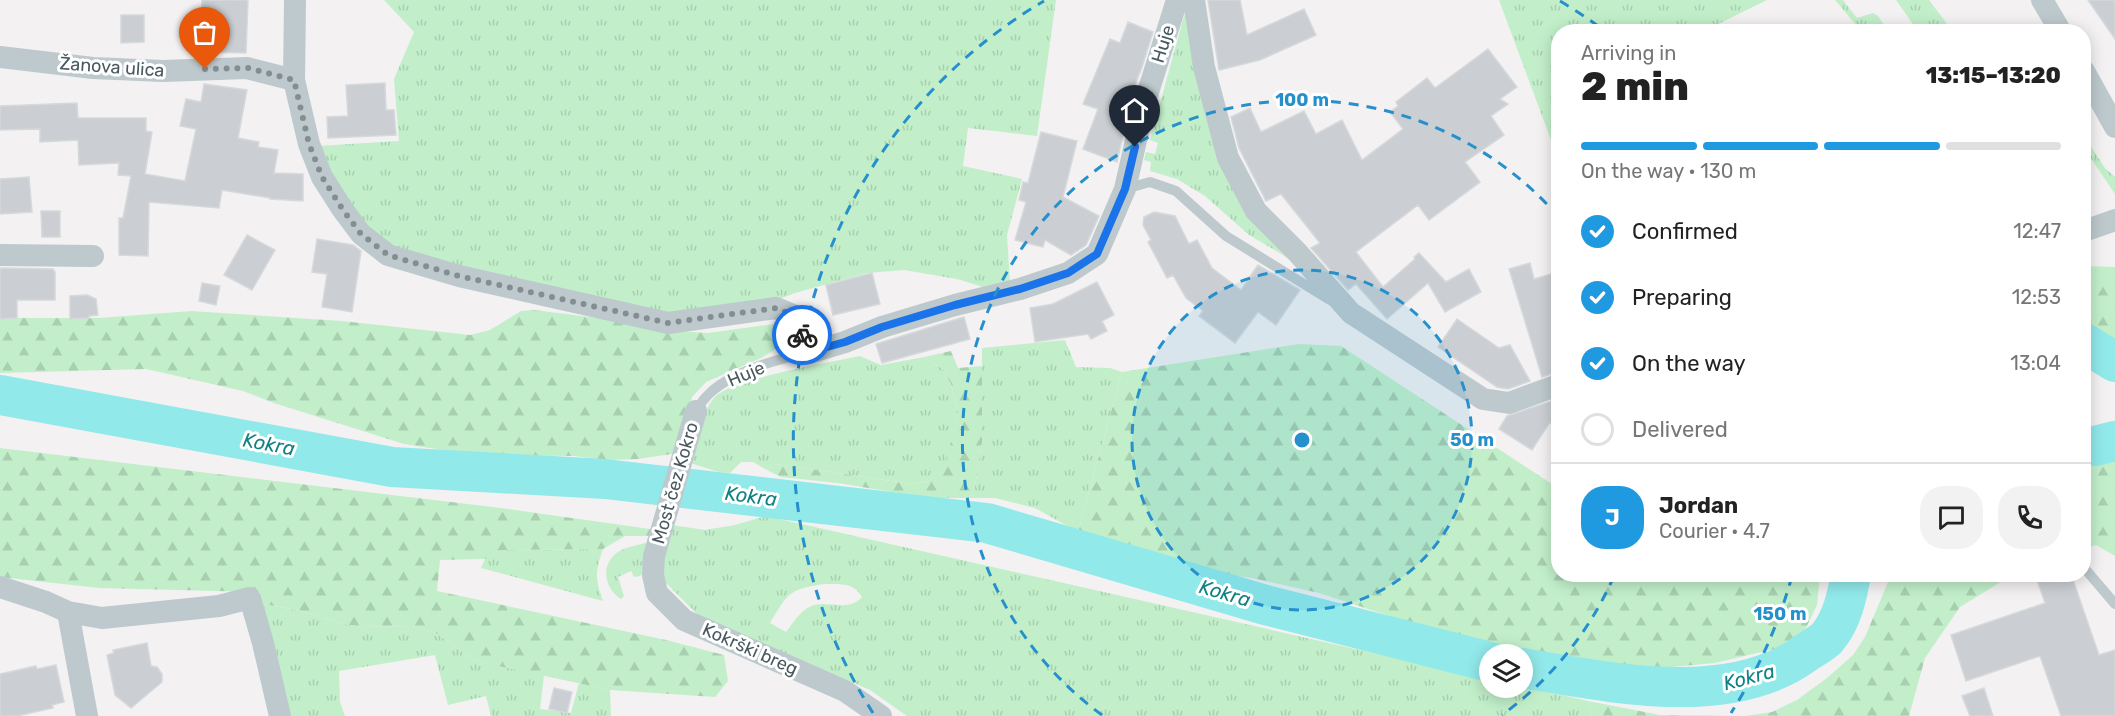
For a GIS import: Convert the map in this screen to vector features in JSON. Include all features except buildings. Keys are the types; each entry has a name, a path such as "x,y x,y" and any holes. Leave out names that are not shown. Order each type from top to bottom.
{"street":[{"path":"295,0 294,80 309,144 322,177 343,210 361,234 388,255 459,276 668,323 776,308 795,316 809,352"},
{"name":"Huje","path":"809,352 845,342 882,327 955,305 1020,289 1068,273 1097,254 1125,189 1144,105 1177,0"},
{"name":"Huje","path":"1194,0 1204,67 1228,158 1256,211 1297,252 1351,313 1483,399 1509,403 1551,388"},
{"path":"2042,0 2056,24"},
{"name":"Žanova ulica","path":"0,57 93,68 163,71 248,68 294,80"},
{"path":"2091,84 2115,127"},
{"path":"2091,229 2115,220"},
{"path":"0,255 93,256"},
{"name":"Most čez Kokro","path":"654,556 696,411"},
{"name":"Kokrški breg","path":"654,556 653,575 657,593 684,620 845,691 881,716"},
{"path":"0,587 68,612 102,618 219,606 250,598 280,716"},
{"path":"68,612 87,716"}],"lane":[{"path":"1125,189 1150,182 1176,191 1226,236 1351,313"},
{"name":"Huje","path":"696,411 706,396 720,385 787,356 809,352"},
{"path":"2091,576 2115,604"}],"green space":[{"path":"384,0 1056,0 1037,136 968,128 963,166 1022,179 1007,235 1010,283 983,287 957,279 904,270 867,273 795,293 759,307 658,314 390,249 353,210 317,146 399,141 394,79 414,32"},
{"path":"1499,0 1767,0 1718,24 1551,24 1551,140"},
{"path":"1835,0 1843,0 1857,18 1873,13 1883,24 1855,24"},
{"path":"1896,0 1929,0 1947,24 1913,24"},
{"path":"1187,5 1223,161 1324,286 1283,255 1249,235 1205,196 1177,179 1150,171 1151,162 1144,160 1146,152 1155,154 1158,143 1150,140"},
{"path":"2091,147 2105,168 2115,177 2115,194 2091,158"},
{"path":"2091,266 2115,267 2115,339 2091,337"},
{"path":"535,310 636,323 677,331 708,333 774,324 793,327 795,337 761,358 706,382 692,397 678,453 638,459 607,460 574,456 492,455 404,444 243,391 146,369 0,373 0,318 99,318 191,311 342,321 470,335 490,330 521,311"},
{"path":"1065,340 1076,367 1110,368 1122,372 1078,532 1035,508 995,498 973,498 982,442 982,348"},
{"path":"1299,344 1341,346 1551,483 1551,582 1819,582 1817,605 1805,630 1786,646 1715,663 1650,669 1583,667 1533,657 1533,644 1479,645 1319,593 1252,578 1174,567 1099,543 1078,532 1122,372"},
{"path":"951,351 958,368 982,366 982,442 973,498 928,498 838,483 781,477 767,470 772,464 783,465 911,484 927,482 944,472 958,411 951,384 944,370 924,357"},
{"path":"860,356 881,365 924,357 944,370 951,384 958,411 945,472 927,482 911,484 783,465 772,464 767,470 753,462 741,462 730,473 690,463 705,413 714,398 723,391 759,378"},
{"path":"2115,445 2115,556 2096,545 2091,547 2091,446"},
{"path":"0,448 501,508 657,530 655,536 625,536 603,549 500,550 485,559 440,560 437,591 666,640 724,655 728,681 715,697 610,690 475,661 436,633 413,626 362,627 263,604 259,592 99,588 0,577"},
{"path":"766,516 1479,677 1479,698 1533,698 1533,688 1588,701 1592,716 907,716 870,690 699,616 663,580 661,565 672,525 705,530 735,525","holes":["824,584 841,584 855,589 862,597 846,605 814,605 798,616 786,632 770,623 781,605 796,591"]},
{"path":"646,543 647,569 640,576 634,577 631,571 618,577 624,596 621,599 615,595 608,583 606,576 608,563 621,550"},
{"path":"603,549 597,575 603,601 481,568 485,559 500,550"},
{"path":"1888,582 2001,582 1960,607 1925,658 1909,716 1745,716 1772,712 1797,700 1853,655 1865,637"},
{"path":"263,604 301,611 339,623 361,627 413,626 436,633 475,661 544,675 540,709 571,713 579,683 610,690 611,716 491,716 486,696 448,705 435,655 339,671 340,702 345,716 288,716"},
{"path":"1588,701 1660,715 1745,716 1592,716"}],"waterway":[{"name":"Kokra","path":"2091,347 2115,362"},
{"name":"Kokra","path":"0,395 392,467 605,479 987,523 1262,604 1479,659"},
{"name":"Kokra","path":"2091,446 2115,441"},
{"name":"Kokra","path":"1533,670 1629,684 1667,687 1704,686 1740,681 1774,671 1827,638 1840,616 1849,582"}],"way so far":[{"path":"205,69 248,68 294,80 309,144 322,177 361,234 388,255 459,276 668,323 776,308 795,316 802,335"}],"route":[{"path":"802,335 809,352 845,342 882,327 955,305 1020,289 1068,273 1097,254 1125,189 1135,147"}]}
